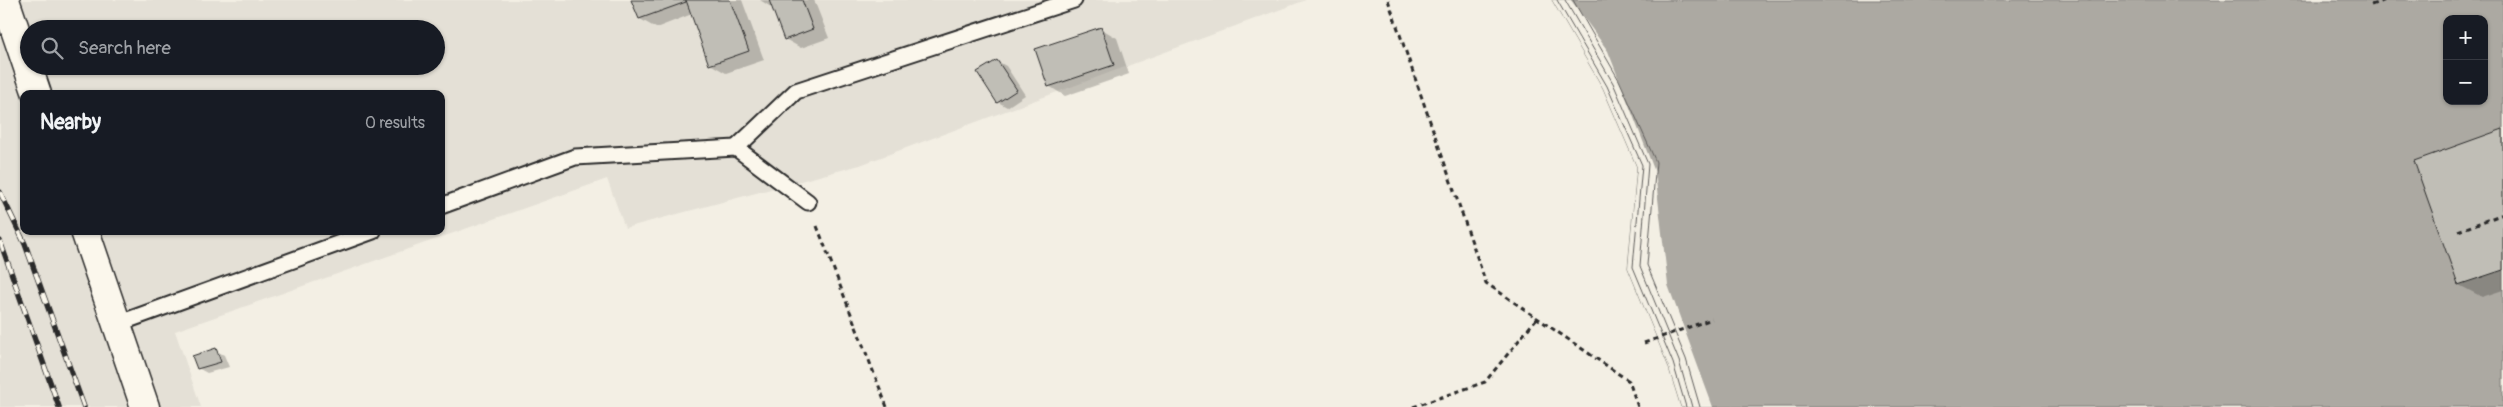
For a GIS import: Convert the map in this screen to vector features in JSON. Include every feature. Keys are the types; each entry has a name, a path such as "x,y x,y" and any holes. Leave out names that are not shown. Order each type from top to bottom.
{"street":[{"path":"5,0 20,43"},
{"path":"31,75 37,90"},
{"path":"86,235 145,407"}],"lane":[{"path":"736,148 796,91 1074,0"},
{"path":"445,205 575,157 736,148 808,202"},
{"path":"117,324 362,235"}],"path":[{"path":"1388,0 1486,283 1630,381 1638,407"},
{"path":"2371,5 2386,0"},
{"path":"808,202 887,407"},
{"path":"2458,231 2503,214"},
{"path":"1413,407 1485,382 1537,318"},
{"path":"1644,343 1712,319"}],"shaded area":[{"path":"0,0 1306,0 860,165 625,228 607,179 175,331 201,407 0,407"}],"water":[{"path":"1552,0 2503,0 2503,407 1681,407 1668,365 1628,268 1637,167 1603,88"}],"pier":[{"path":"1552,0 1571,0 1608,51 1655,172 1668,285 1713,407 1681,407 1668,365 1628,268 1637,167 1603,88"}],"building":[{"path":"631,0 686,0 686,2 639,19"},
{"path":"686,0 730,0 749,51 709,65"},
{"path":"769,0 802,0 813,29 784,40"},
{"path":"1101,27 1114,65 1048,87 1035,49"},
{"path":"997,60 1017,90 997,103 977,72"},
{"path":"2503,129 2503,270 2458,285 2414,161"},
{"path":"216,348 221,362 197,369 192,356"}],"railway":[{"path":"0,192 20,234"},
{"path":"21,235 84,407"},
{"path":"0,241 59,407"}]}
